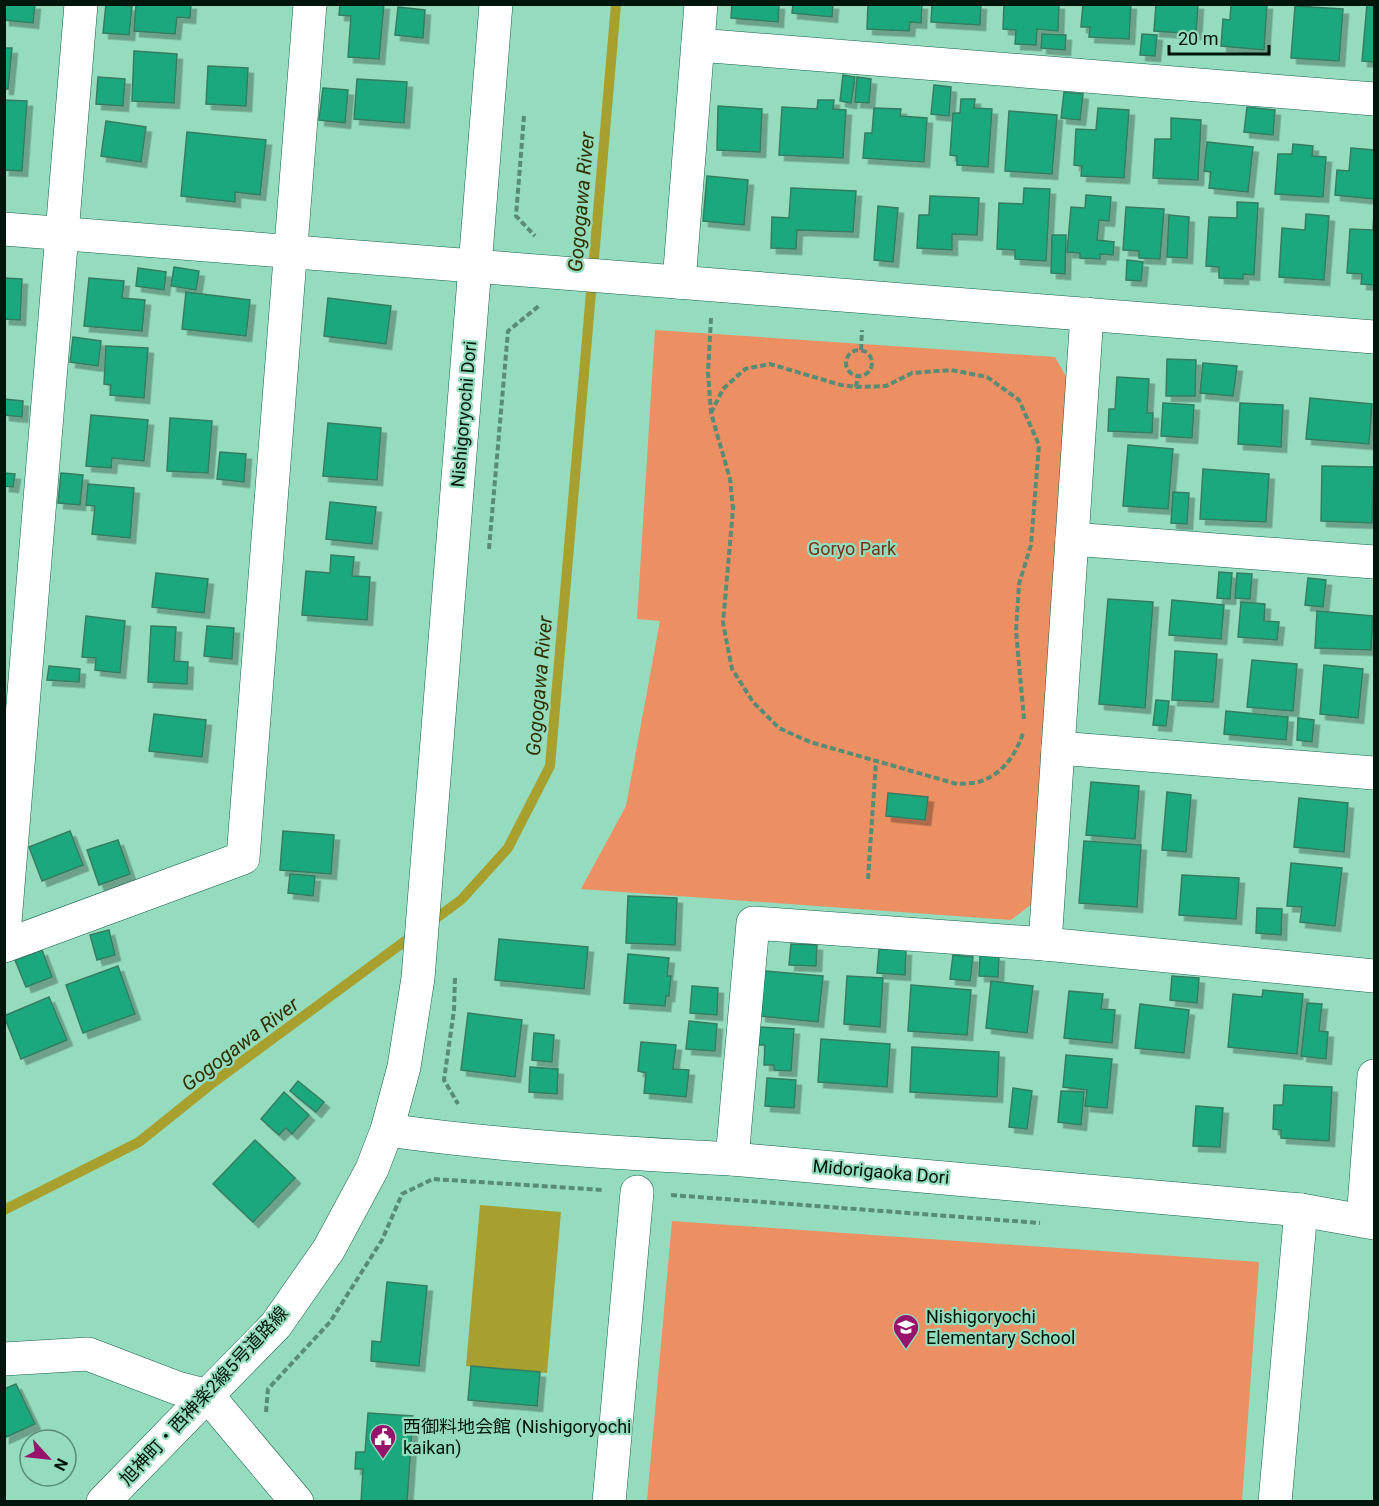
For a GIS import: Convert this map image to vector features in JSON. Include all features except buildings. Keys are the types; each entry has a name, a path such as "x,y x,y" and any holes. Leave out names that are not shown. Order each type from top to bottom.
{"street":[{"path":"4,934 81,4"},
{"path":"4,946 243,858 310,4"},
{"name":"Nishigoryochi Dori","path":"387,1130 404,1067 418,978 496,4"},
{"path":"679,282 701,4"},
{"path":"698,45 1374,99"},
{"path":"4,229 1374,337"},
{"path":"1045,944 1087,314"},
{"path":"1072,539 1374,562"},
{"path":"1058,748 1374,773"},
{"path":"732,1159 753,923 1045,944 1374,976"},
{"path":"1369,1222 1374,1076"},
{"name":"Midorigaoka Dori","path":"387,1130 452,1139 732,1159 1301,1210 1369,1222"},
{"name":"旭神町・西神楽2線5号道路線","path":"103,1502 276,1325 329,1249 372,1169 387,1130"},
{"path":"609,1502 637,1192"},
{"path":"1275,1502 1301,1210"},
{"path":"4,1359 88,1354 177,1388 208,1396 297,1502"}],"path":[{"path":"524,110 516,216 538,239"},
{"path":"489,551 508,331 541,304"},
{"path":"711,317 708,372 711,413 730,479 733,509 723,623 732,669 753,702 779,728 810,742 957,784 981,782 999,772 1017,750 1024,731"},
{"path":"861,350 862,330"},
{"path":"861,350 869,354 872,363 864,375 851,373 847,368 846,359 852,351 861,350"},
{"path":"711,413 723,389 745,369 770,364 841,385 856,387 886,386 912,372 951,370 987,377 1019,400 1039,445 1031,545 1019,584 1016,631 1024,721"},
{"path":"856,387 858,375"},
{"path":"868,879 876,761"},
{"path":"455,975 454,1010 444,1080 460,1108"},
{"path":"266,1418 268,1389 330,1322 382,1240 402,1194 433,1179 637,1192 1050,1224"}],"green space":[{"name":"Goryo Park","path":"655,330 1055,357 1068,380 1033,903 1011,920 581,889 626,806 660,621 637,619"},
{"name":"Nishigoryochi Elementary School","path":"672,1221 1259,1262 1242,1501 647,1501"}],"shaded area":[{"path":"480,1205 561,1212 547,1373 466,1366"}],"waterway":[{"name":"Gogogawa River","path":"428,924 461,900 508,848 550,766 616,4"},
{"name":"Gogogawa River","path":"4,1210 139,1142 210,1085 416,933"}],"place":[{"name":"Nishigoryochi Elementary School","path":"906,1350"},
{"name":"西御料地会館 (Nishigoryochi kaikan)","path":"383,1460"}]}
